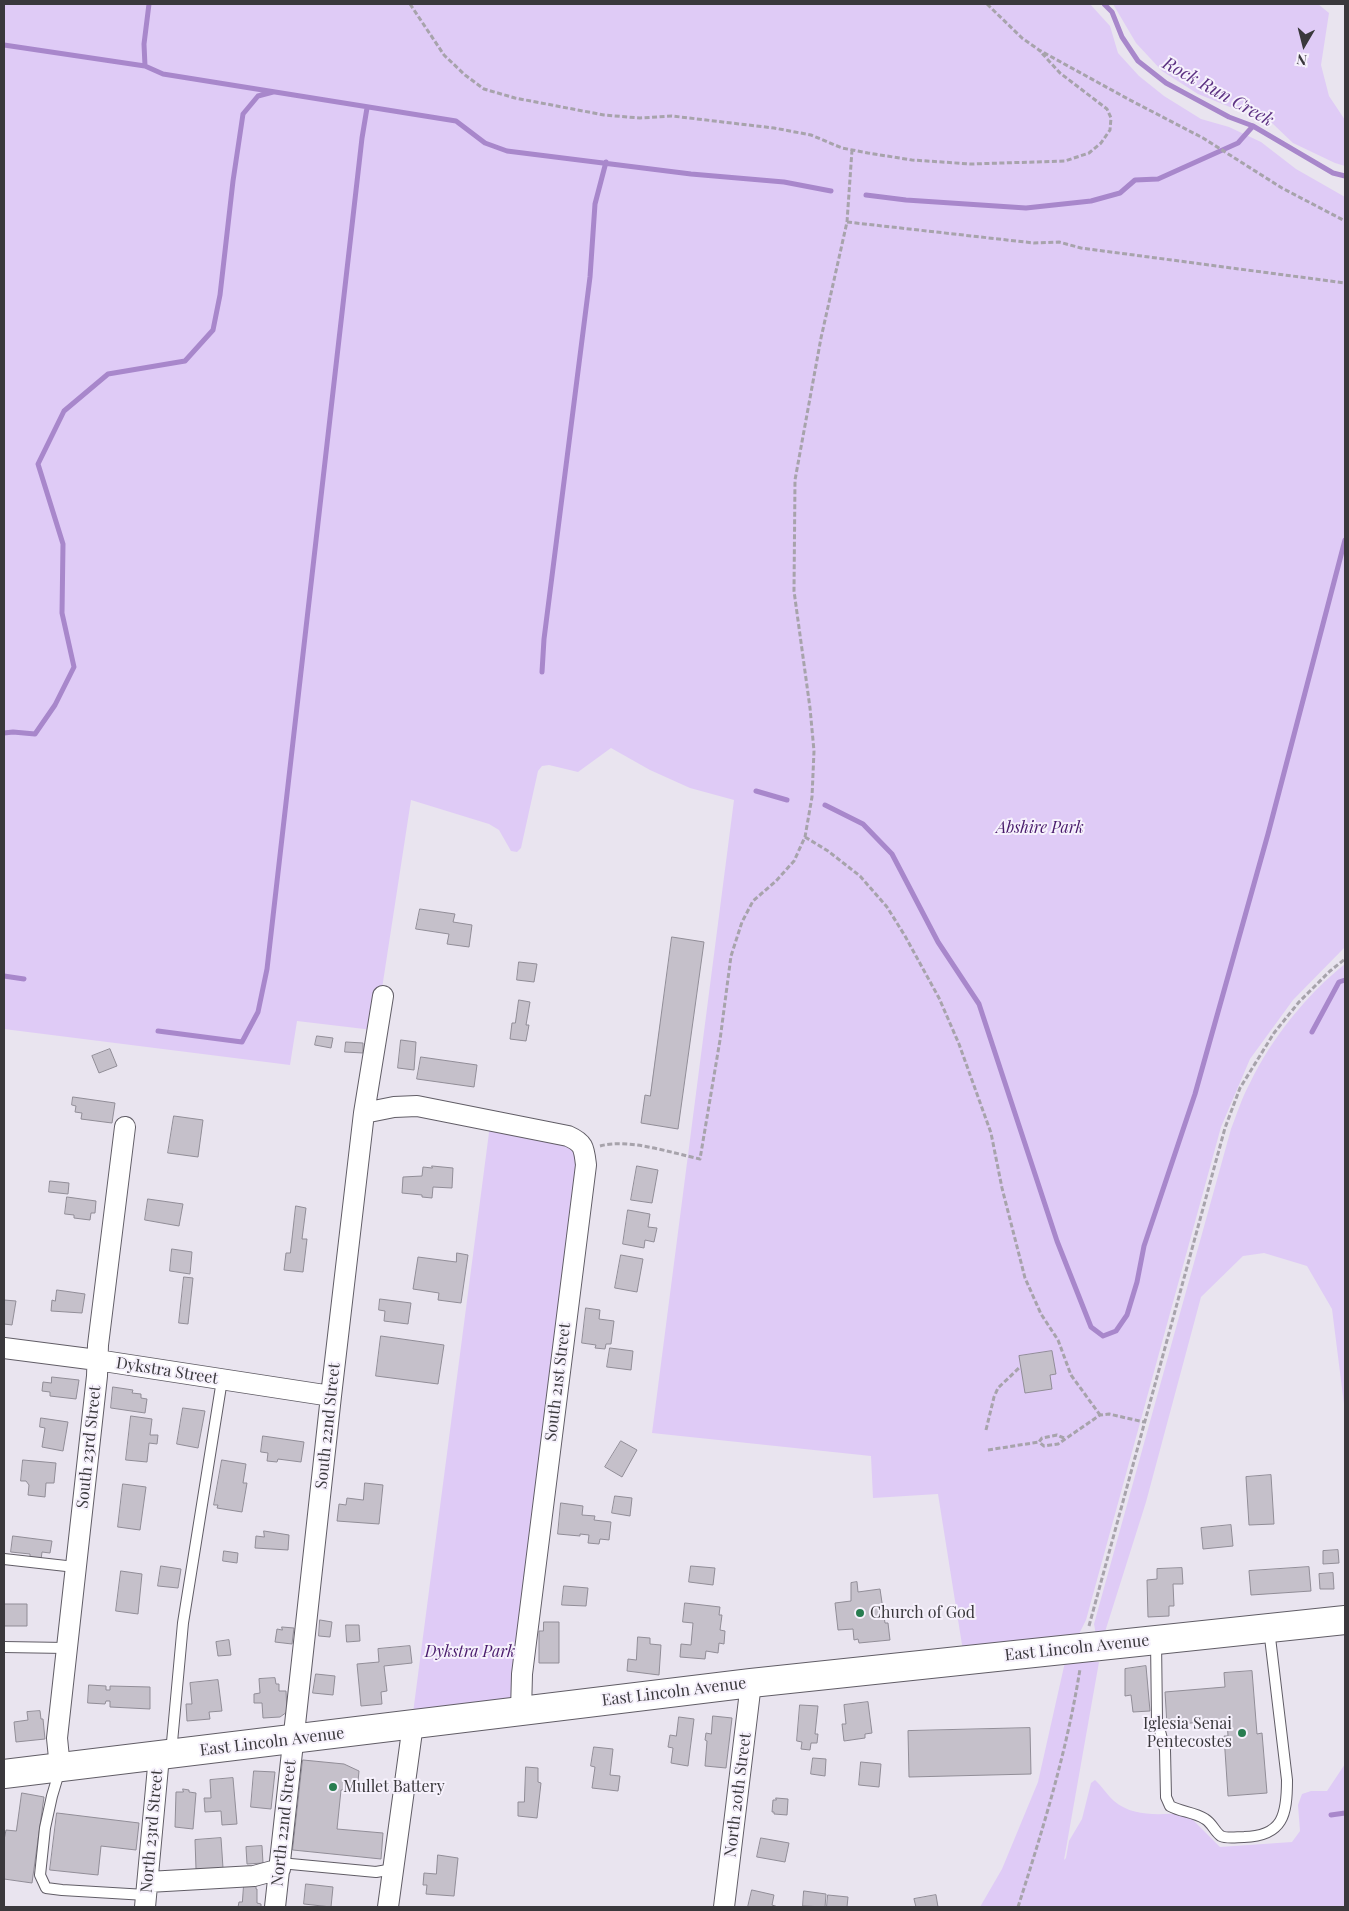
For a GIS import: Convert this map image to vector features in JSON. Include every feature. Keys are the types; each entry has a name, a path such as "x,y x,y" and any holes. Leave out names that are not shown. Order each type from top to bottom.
{"main road":[{"name":"East Lincoln Avenue","path":"4,1774 751,1683 1345,1620"}],"street":[{"name":"South 22nd Street","path":"293,1739 364,1113 383,996"},
{"path":"364,1113 394,1107 417,1106 568,1136 578,1140 585,1152"},
{"name":"South 23rd Street","path":"60,1768 57,1738 66,1648 98,1360 98,1345 125,1127"},
{"name":"South 21st Street","path":"521,1711 522,1674 586,1165 585,1152"},
{"name":"Dykstra Street","path":"4,1348 98,1360 331,1396"},
{"name":"North 20th Street","path":"724,1907 751,1683"},
{"path":"388,1907 413,1724"},
{"name":"North 22nd Street","path":"275,1907 293,1739"},
{"name":"North 23rd Street","path":"146,1895 164,1755"},
{"path":"146,1895 254,1876 280,1866"}],"lane":[{"path":"164,1755 222,1380"},
{"path":"4,1558 75,1567"},
{"path":"1156,1639 1157,1720 1163,1742 1166,1797 1170,1806 1186,1810 1206,1820 1220,1835 1226,1837 1260,1836 1270,1833 1278,1825 1287,1798 1286,1773 1269,1627"},
{"path":"4,1648 66,1648"},
{"path":"60,1768 52,1796 44,1838 40,1875 46,1888 146,1895"},
{"path":"280,1866 376,1872 393,1869"}],"path":[{"path":"410,4 444,55 465,75 484,89 515,98 604,115 640,118 672,116 811,134 842,148 912,160 971,164 1065,161 1089,152 1101,143 1110,130 1111,118 1107,109 1060,73 1039,50"},
{"path":"987,4 1022,38 1039,50 1203,138 1282,188 1345,222"},
{"path":"585,1152 605,1145 625,1144 700,1159 720,1040 731,956 742,922 753,901 776,881 794,861 805,837 812,797 814,751 794,591 795,480 821,338 847,222 852,150"},
{"path":"847,222 1034,243 1059,242 1081,248 1345,283"},
{"path":"805,837 828,851 860,876 887,907 939,998 959,1044 991,1133 1002,1188 1025,1278 1041,1314 1058,1340 1071,1375 1100,1415"},
{"path":"1018,1907 1047,1817 1062,1761 1084,1648 1225,1128 1240,1088 1279,1027 1299,1002 1345,959"},
{"path":"986,1430 994,1396 998,1388 1020,1367"},
{"path":"1039,1442 1044,1446 1058,1444 1064,1438 1076,1433 1100,1415 1110,1414 1144,1422"},
{"path":"988,1450 1039,1442 1042,1438 1057,1436 1064,1438"}],"green space":[{"name":"Abshire Park","path":"4,4 1090,4 1110,26 1118,53 1139,76 1164,96 1201,119 1229,127 1261,142 1296,169 1345,197 1345,947 1293,1000 1250,1059 1221,1127 1086,1620 1079,1634 1059,1639 963,1651 938,1494 873,1498 871,1456 652,1433 734,800 690,788 650,770 611,748 578,772 549,765 542,766 538,771 521,848 517,852 511,851 499,830 489,824 411,800 381,995 373,1030 297,1021 290,1065 4,1029"},
{"path":"1113,4 1318,4 1329,13 1321,65 1329,96 1345,120 1345,166 1293,143 1272,123 1252,110 1230,107 1198,94 1162,71 1136,43"},
{"path":"1345,964 1345,1412 1332,1309 1307,1266 1264,1253 1243,1256 1201,1297 1146,1502 1104,1635 1096,1635 1094,1624 1231,1129 1247,1088 1279,1034 1317,989"},
{"name":"Dykstra Park","path":"490,1125 546,1135 580,1153 511,1700 413,1713"},
{"path":"1065,1662 1099,1662 1064,1860 1069,1841 1082,1819 1091,1783 1095,1780 1114,1801 1130,1810 1148,1814 1186,1813 1220,1847 1292,1842 1300,1831 1298,1805 1302,1794 1311,1791 1327,1791 1345,1764 1345,1907 980,1907 1002,1869 1038,1782"}],"building":[{"path":"420,909 455,914 453,922 472,925 469,947 447,944 449,934 416,929"},
{"path":"672,937 704,942 678,1129 641,1123 645,1095 650,1096"},
{"path":"519,962 537,964 534,982 517,980"},
{"path":"519,1000 530,1002 526,1025 529,1025 526,1041 510,1039 512,1023 515,1023"},
{"path":"317,1036 333,1038 331,1048 315,1045"},
{"path":"401,1040 416,1042 414,1070 398,1068"},
{"path":"346,1042 363,1043 363,1053 345,1052"},
{"path":"110,1049 117,1066 99,1073 92,1056"},
{"path":"421,1057 477,1065 474,1087 417,1079"},
{"path":"73,1097 115,1103 112,1123 81,1119 82,1113 75,1112 76,1106 72,1105"},
{"path":"174,1116 203,1120 198,1157 168,1153"},
{"path":"432,1166 453,1168 452,1188 433,1187 432,1198 402,1193 403,1177 422,1176 423,1167 432,1168"},
{"path":"637,1166 658,1170 652,1203 631,1200"},
{"path":"50,1181 69,1183 68,1194 49,1192"},
{"path":"67,1197 96,1201 95,1213 91,1213 90,1220 74,1218 74,1215 65,1214"},
{"path":"148,1199 183,1204 179,1226 145,1220"},
{"path":"296,1206 306,1208 302,1239 307,1239 303,1272 284,1270 286,1253 290,1253"},
{"path":"628,1210 650,1214 648,1227 657,1228 654,1242 645,1240 644,1248 623,1244"},
{"path":"172,1249 192,1252 190,1274 170,1271"},
{"path":"457,1253 468,1255 461,1303 438,1300 439,1293 413,1289 418,1257 456,1262"},
{"path":"621,1255 643,1259 637,1292 615,1288"},
{"path":"184,1277 193,1278 188,1324 179,1323"},
{"path":"57,1290 85,1294 82,1313 51,1311 52,1300 55,1301"},
{"path":"380,1299 411,1303 408,1324 384,1321 385,1311 379,1310"},
{"path":"4,1300 16,1301 12,1325 4,1324"},
{"path":"586,1308 600,1310 599,1319 614,1321 611,1344 606,1344 605,1349 595,1348 596,1345 582,1343"},
{"path":"381,1336 444,1345 438,1384 376,1376"},
{"path":"610,1348 633,1351 631,1370 607,1367"},
{"path":"1052,1351 1056,1374 1050,1375 1052,1389 1025,1393 1019,1356"},
{"path":"52,1377 79,1380 76,1399 50,1396 50,1392 42,1391 43,1382 51,1383"},
{"path":"113,1387 133,1390 132,1393 141,1394 141,1398 147,1399 145,1413 111,1408"},
{"path":"183,1408 205,1411 198,1448 177,1444"},
{"path":"131,1416 152,1419 150,1435 158,1435 157,1444 149,1443 147,1462 126,1460"},
{"path":"41,1418 68,1422 63,1451 42,1447 45,1428 40,1427"},
{"path":"263,1436 304,1442 301,1462 278,1459 277,1462 267,1461 268,1453 261,1452"},
{"path":"621,1441 637,1450 622,1477 605,1467"},
{"path":"23,1460 56,1463 54,1483 46,1483 45,1497 28,1495 29,1485 26,1481 21,1481"},
{"path":"222,1460 246,1464 243,1483 247,1483 242,1512 217,1508 218,1505 214,1505"},
{"path":"1271,1475 1274,1524 1249,1525 1246,1477"},
{"path":"365,1483 383,1485 379,1524 337,1521 339,1504 346,1505 347,1498 363,1500"},
{"path":"123,1484 146,1487 140,1530 118,1527"},
{"path":"615,1496 632,1498 630,1516 612,1513"},
{"path":"561,1503 583,1506 582,1515 595,1516 594,1520 611,1522 609,1540 600,1539 599,1544 588,1543 589,1535 558,1534"},
{"path":"1231,1525 1233,1546 1203,1549 1201,1528"},
{"path":"264,1531 289,1535 288,1550 255,1548 256,1536 264,1537"},
{"path":"13,1536 52,1541 50,1553 42,1552 41,1560 30,1558 30,1554 11,1552"},
{"path":"1338,1550 1339,1563 1323,1564 1323,1551"},
{"path":"224,1551 238,1553 237,1563 223,1561"},
{"path":"161,1566 181,1569 178,1588 158,1586"},
{"path":"691,1566 715,1568 713,1585 689,1582"},
{"path":"1309,1567 1311,1591 1251,1595 1249,1571"},
{"path":"1182,1568 1183,1584 1173,1584 1174,1606 1169,1606 1169,1616 1148,1617 1147,1580 1157,1579 1157,1569"},
{"path":"121,1571 142,1574 138,1614 116,1611"},
{"path":"1333,1573 1334,1589 1320,1589 1319,1574"},
{"name":"Church of God","path":"857,1582 858,1592 880,1589 885,1623 888,1623 890,1640 859,1643 858,1639 854,1640 853,1629 838,1630 835,1603 851,1601 851,1583"},
{"path":"564,1586 588,1588 586,1606 562,1605"},
{"path":"685,1603 720,1607 719,1615 722,1615 720,1630 725,1631 724,1644 719,1643 718,1653 706,1651 705,1659 680,1657 681,1644 691,1645 693,1623 683,1622"},
{"path":"4,1604 27,1604 27,1626 4,1626"},
{"path":"320,1620 332,1622 330,1637 319,1636"},
{"path":"544,1622 559,1622 559,1663 539,1663 539,1631 543,1631"},
{"path":"346,1625 359,1625 360,1641 347,1642"},
{"path":"282,1627 294,1628 292,1644 275,1642 277,1629 282,1630"},
{"path":"638,1637 650,1638 650,1644 661,1645 659,1675 627,1671 628,1659 636,1660"},
{"path":"229,1640 231,1655 218,1656 216,1642"},
{"path":"410,1646 412,1663 384,1666 387,1691 381,1692 382,1704 361,1706 357,1664 379,1662 378,1649"},
{"path":"1146,1666 1150,1711 1133,1712 1131,1695 1125,1696 1125,1669"},
{"name":"Iglesia Senai Pentecostes","path":"1252,1671 1257,1734 1262,1733 1267,1793 1228,1796 1224,1736 1228,1736 1227,1720 1167,1725 1165,1692 1225,1687 1224,1673"},
{"path":"316,1674 335,1676 333,1695 313,1693"},
{"path":"275,1678 276,1684 279,1684 279,1691 286,1691 287,1712 280,1717 263,1718 262,1703 254,1703 254,1694 260,1693 259,1679"},
{"path":"218,1680 222,1711 209,1712 210,1719 187,1721 186,1704 192,1704 190,1683"},
{"path":"89,1685 106,1686 106,1690 110,1690 110,1686 150,1687 150,1709 110,1707 110,1701 106,1701 105,1704 88,1703"},
{"path":"868,1702 872,1733 865,1734 865,1738 844,1741 842,1724 846,1724 844,1705"},
{"path":"800,1705 818,1706 815,1734 818,1734 817,1743 811,1743 810,1750 801,1749 802,1742 797,1741"},
{"path":"40,1711 41,1719 43,1719 45,1739 16,1742 14,1722 28,1720 27,1712"},
{"path":"713,1716 732,1718 726,1768 705,1766 706,1733 711,1734"},
{"path":"679,1717 694,1719 688,1766 671,1763 673,1748 668,1747 670,1735 676,1736"},
{"path":"1030,1728 1031,1774 909,1777 908,1731"},
{"path":"594,1747 613,1749 610,1775 620,1776 618,1791 592,1788 595,1767 591,1766"},
{"path":"813,1758 826,1759 825,1776 811,1774"},
{"path":"303,1760 344,1764 359,1771 357,1792 341,1790 337,1829 383,1833 381,1859 293,1850"},
{"path":"861,1762 881,1764 879,1787 859,1785"},
{"path":"526,1767 538,1768 538,1782 541,1783 537,1818 518,1816 518,1802 524,1802"},
{"path":"254,1771 275,1772 271,1809 251,1807"},
{"path":"233,1778 237,1824 222,1825 221,1811 205,1812 204,1798 211,1798 210,1780"},
{"path":"183,1789 196,1793 193,1829 175,1827 176,1792 183,1792"},
{"path":"22,1793 44,1797 32,1883 4,1879 4,1840 6,1830 16,1831"},
{"path":"776,1798 788,1799 787,1815 774,1814 772,1812 773,1800 776,1800"},
{"path":"57,1813 139,1823 136,1850 101,1846 98,1875 50,1870"},
{"path":"221,1838 223,1868 196,1869 195,1840"},
{"path":"761,1838 789,1843 785,1862 757,1857"},
{"path":"262,1846 263,1863 247,1864 246,1847"},
{"path":"438,1855 458,1858 454,1896 426,1894 427,1885 423,1885 424,1873 436,1874"},
{"path":"306,1884 333,1887 331,1907 304,1904"},
{"path":"244,1885 256,1886 257,1903 261,1904 261,1907 238,1907 239,1902 242,1902"},
{"path":"752,1890 774,1895 772,1905 778,1907 748,1907"},
{"path":"804,1891 826,1894 825,1907 803,1906"},
{"path":"828,1895 848,1897 847,1907 827,1907"},
{"path":"936,1895 938,1907 916,1907 914,1899"}],"waterway":[{"path":"149,4 144,44 145,66 163,74 456,121 485,143 507,151 691,174 784,182 831,191"},
{"name":"Rock Run Creek","path":"1104,4 1112,12 1122,37 1138,61 1166,83 1229,117 1253,126 1333,173 1345,176"},
{"path":"4,45 145,66"},
{"path":"4,733 35,734 55,705 74,667 62,613 63,544 38,464 64,411 108,374 185,361 213,330 220,295 243,114 258,96 273,92"},
{"path":"158,1031 242,1042 258,1012 267,969 362,138 367,108"},
{"path":"866,195 906,200 1026,208 1091,201 1120,193 1135,180 1158,179 1238,143 1253,126"},
{"path":"542,672 544,639 590,277 595,204 606,162"},
{"path":"825,805 863,824 892,854 938,942 979,1004 1057,1241 1091,1327 1103,1336 1116,1331 1127,1315 1137,1282 1144,1246 1195,1094 1268,834 1345,540"},
{"path":"756,791 787,800"},
{"path":"4,976 24,979"},
{"path":"1312,1032 1339,982 1345,980"},
{"path":"1331,1815 1345,1813"}],"place":[{"name":"Church of God","path":"860,1613"},
{"name":"Iglesia Senai Pentecostes","path":"1242,1733"},
{"name":"Mullet Battery","path":"333,1787"}]}
